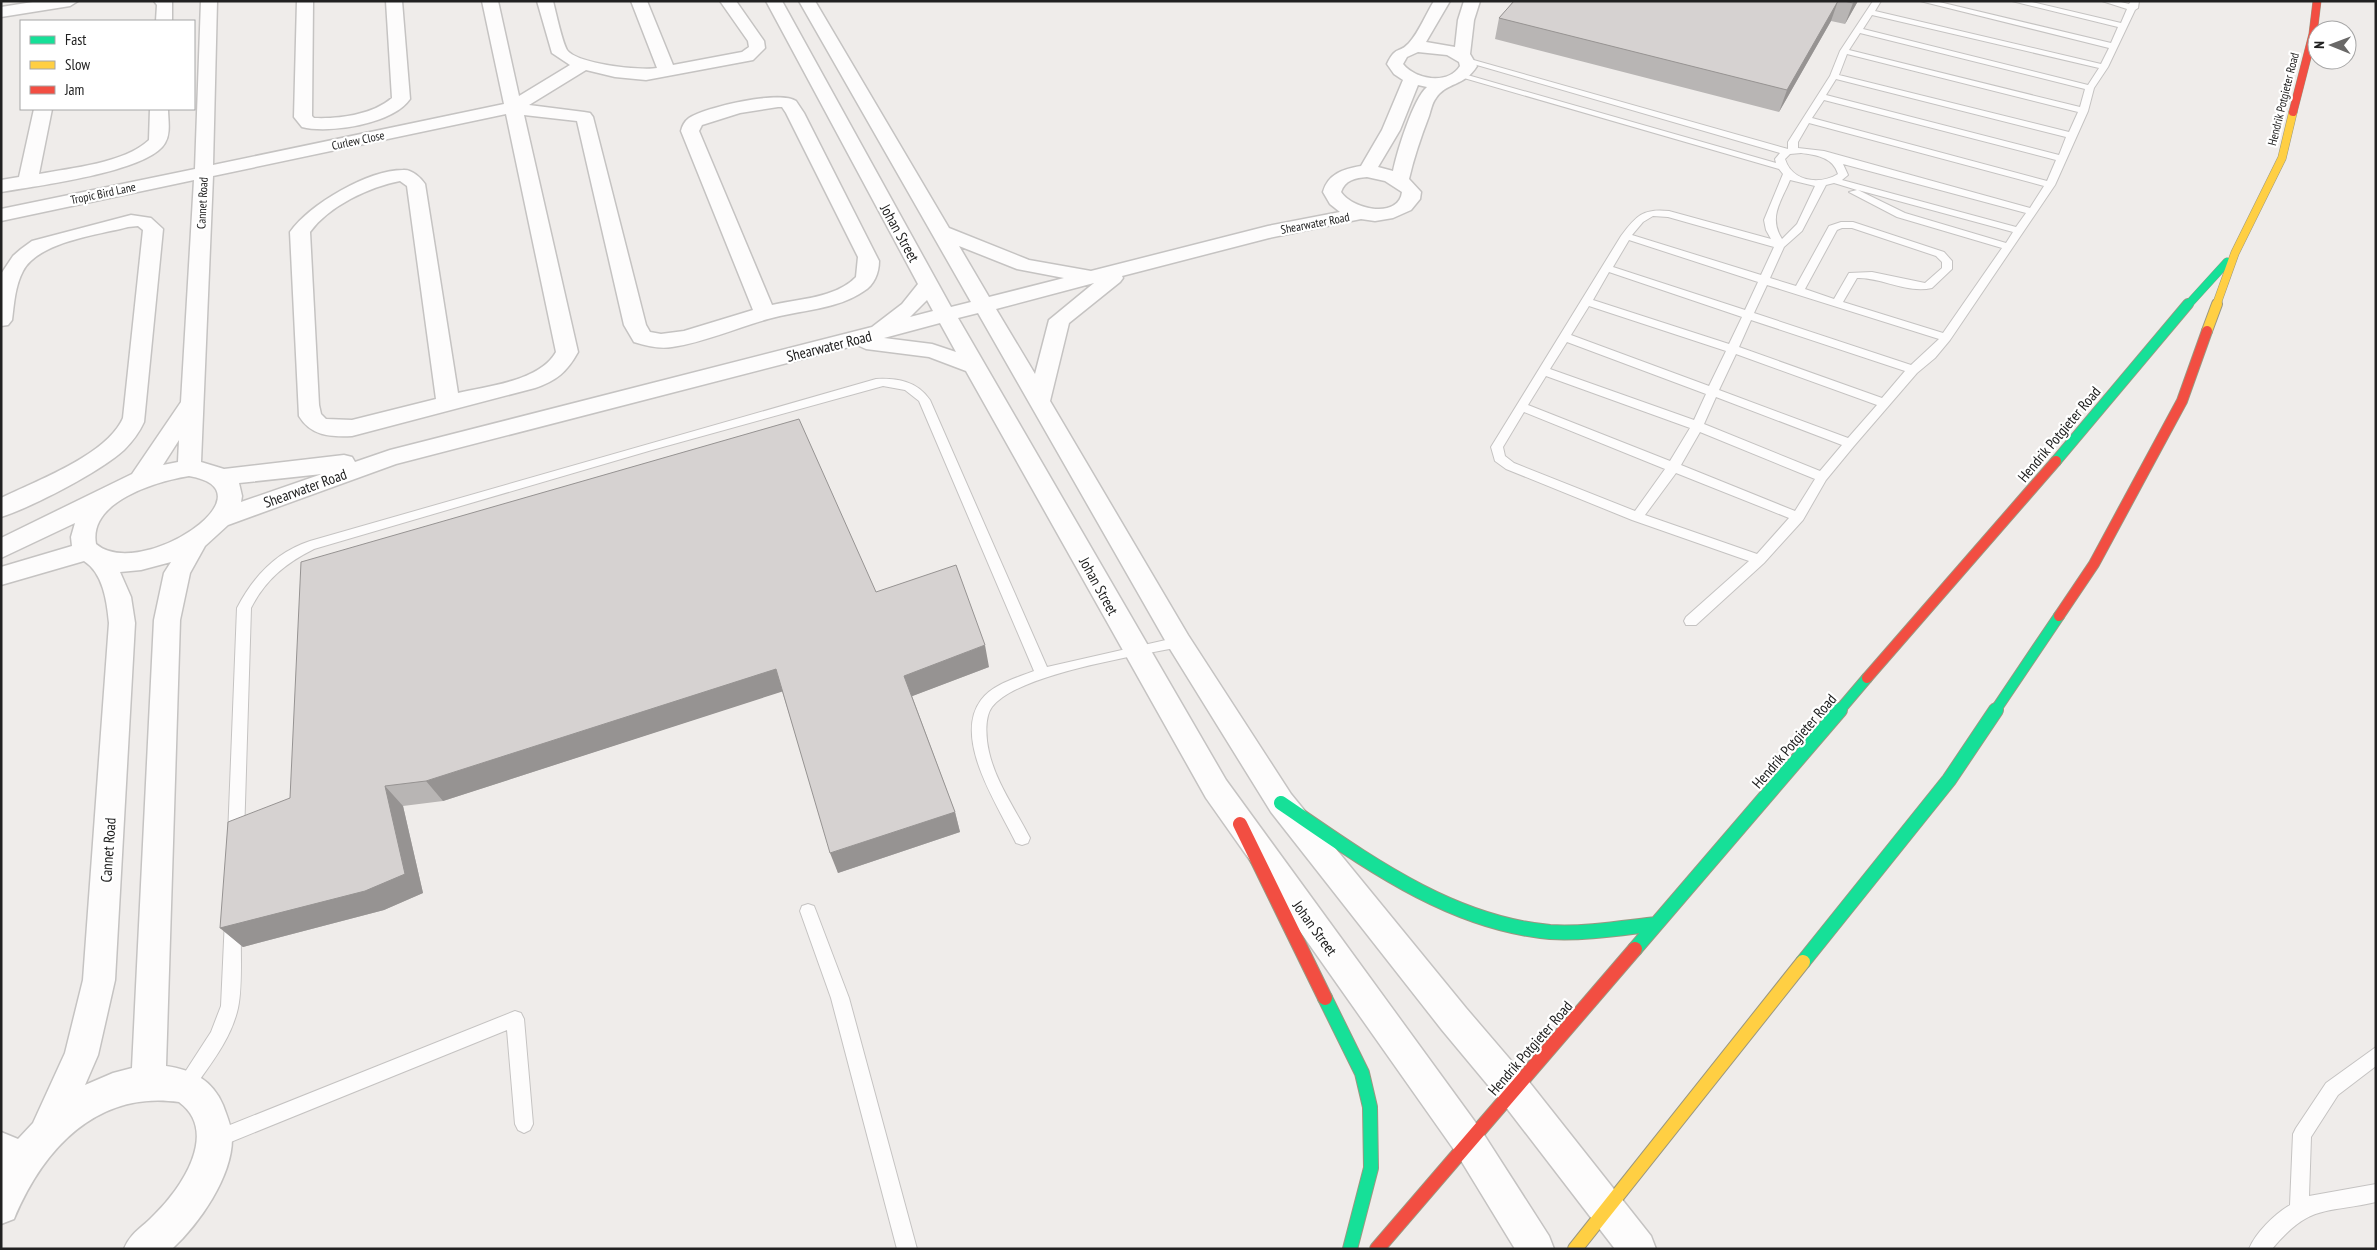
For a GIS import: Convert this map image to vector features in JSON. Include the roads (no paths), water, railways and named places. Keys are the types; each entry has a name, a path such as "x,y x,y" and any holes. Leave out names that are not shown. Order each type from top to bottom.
{"main road":[{"name":"Hendrik Potgieter Road","path":"1576,1249 1949,780 2094,564 2182,400 2235,253 2282,158 2313,34 2317,1"},
{"name":"Hendrik Potgieter Road","path":"1377,1249 2067,449 2168,326 2235,253"},
{"path":"1281,803 1399,881 1464,912 1518,928 1576,933 1656,924"},
{"path":"1240,824 1362,1073 1370,1107 1371,1168 1350,1249"}],"street":[{"path":"162,1 165,3 164,20"},
{"path":"305,1 303,117 308,123 315,124 379,113 391,109 401,99 394,1"},
{"path":"448,404 425,257 417,191 411,179 404,176 391,176 377,181 316,213 305,223 300,232 310,416 318,424 326,427 352,428 448,404 549,376 560,367 567,352 490,1"},
{"path":"545,1 560,53 572,61 631,75 667,72 747,56 754,52 757,48 756,41 728,1"},
{"path":"639,1 667,72"},
{"name":"Johan Street","path":"774,1 974,366 1216,789 1469,1142 1536,1249"},
{"path":"807,1 1179,642 1281,803 1454,1019 1514,1090 1638,1249"},
{"path":"1415,47 1442,1"},
{"path":"1400,179 1406,154 1428,95 1463,65 1466,20 1472,1"},
{"path":"1,12 68,2 61,20"},
{"name":"Cannet Road","path":"189,468 204,171 208,2"},
{"path":"1444,82 1422,81 1412,78 1403,74 1395,64 1400,54 1415,47 1436,47 1455,52 1463,65"},
{"path":"512,108 584,64"},
{"path":"1332,192 1341,205 1362,213 1387,213 1405,205 1410,199 1410,192 1400,179 1391,175 1367,171 1391,130 1412,78"},
{"path":"512,108 584,117 635,325 642,337 661,341 679,339 765,313 838,295 857,288 866,278 870,268 868,257 790,105 786,102 759,104 698,120 691,126 690,130 765,313"},
{"name":"Curlew Close","path":"204,171 512,108"},
{"path":"28,181 43,110"},
{"path":"1,186 120,163 139,156 153,147 158,141 160,110"},
{"name":"Tropic Bird Lane","path":"1,215 204,171"},
{"name":"Shearwater Road","path":"1268,232 1332,192 1337,179 1345,175 1367,171"},
{"name":"Shearwater Road","path":"220,519 390,458 1268,232 1362,213"},
{"path":"1,320 10,276 15,264 26,253 39,245 127,221 140,220 149,224 153,229 134,418 126,434 112,448 88,463 1,508"},
{"path":"941,232 1024,266 1094,278"},
{"path":"1039,401 1060,320 1124,270"},
{"path":"863,337 909,308 929,284"},
{"path":"863,337 932,351 974,366"},
{"path":"141,479 192,403"},
{"name":"Shearwater Road","path":"224,477 390,458"},
{"path":"1,549 141,479 157,473 189,468 202,469 224,477 229,486 231,496 228,507 220,519 196,540 172,552 146,560 122,563 95,556 1,576"},
{"path":"95,556 82,539 86,524 97,508 114,493"},
{"path":"148,1081 152,1038 167,620 177,573 196,540"},
{"name":"Cannet Road","path":"45,1135 81,1055 99,980 122,623 120,598 114,581 95,556"},
{"path":"1,1206 12,1155 45,1135 69,1114 95,1098 122,1087 148,1081 185,1086 208,1106 215,1140 209,1166 194,1194 172,1222 142,1249"}],"lane":[{"path":"1780,245 1771,230 1769,220 1784,171 1780,159 1790,151 1793,142 1834,76 1844,50 1877,1"},
{"path":"1924,1 2113,46"},
{"path":"2016,1 2124,26"},
{"path":"1691,621 1760,560 1798,517 1822,477 1850,442 1914,370 1946,338 2020,231 2050,185 2083,111 2090,88 2104,67 2135,4 2106,1"},
{"path":"1870,12 2104,67"},
{"path":"1857,30 2090,88"},
{"path":"1844,50 2083,111"},
{"path":"1463,65 1790,151 1818,152 1832,158 2031,212"},
{"path":"1463,65 1784,171 1805,182 1822,184 1836,181 2020,231"},
{"path":"1834,76 2072,136"},
{"path":"1822,97 2062,160"},
{"path":"1808,120 2050,185"},
{"path":"1832,158 1842,166 1843,175 1836,181"},
{"path":"1836,181 1901,215 2009,247"},
{"path":"1637,516 1674,466 1697,426 1780,245 1792,238 1800,228 1815,192 1822,184"},
{"path":"1760,560 1637,516 1510,466 1499,458 1497,447 1626,236 1644,214 1656,212 1669,214 1780,245"},
{"path":"1799,290 1833,228 1841,224 1853,225 1940,254 1947,262 1947,269 1928,286 1910,285 1872,275 1853,275 1837,303"},
{"path":"1626,236 1946,338"},
{"path":"1606,268 1914,370"},
{"path":"1586,301 1733,349 1884,403"},
{"path":"1565,337 1850,442"},
{"path":"1544,371 1697,426 1822,477"},
{"path":"236,846 244,608 258,582 279,562 310,546 876,383 890,382 911,387 919,392 924,400 1042,673"},
{"path":"1522,407 1798,517"},
{"path":"1022,838 987,769 980,743 980,724 987,703 998,692 1042,673 1179,642"},
{"path":"185,1086 211,1047 227,1017 230,1006 234,906"},
{"path":"808,912 840,998 907,1249"},
{"path":"215,1140 515,1019 524,1124"},
{"path":"2299,1210 2302,1134 2332,1089 2376,1055"},
{"path":"2260,1249 2282,1223 2299,1210 2322,1203 2376,1193"}]}
